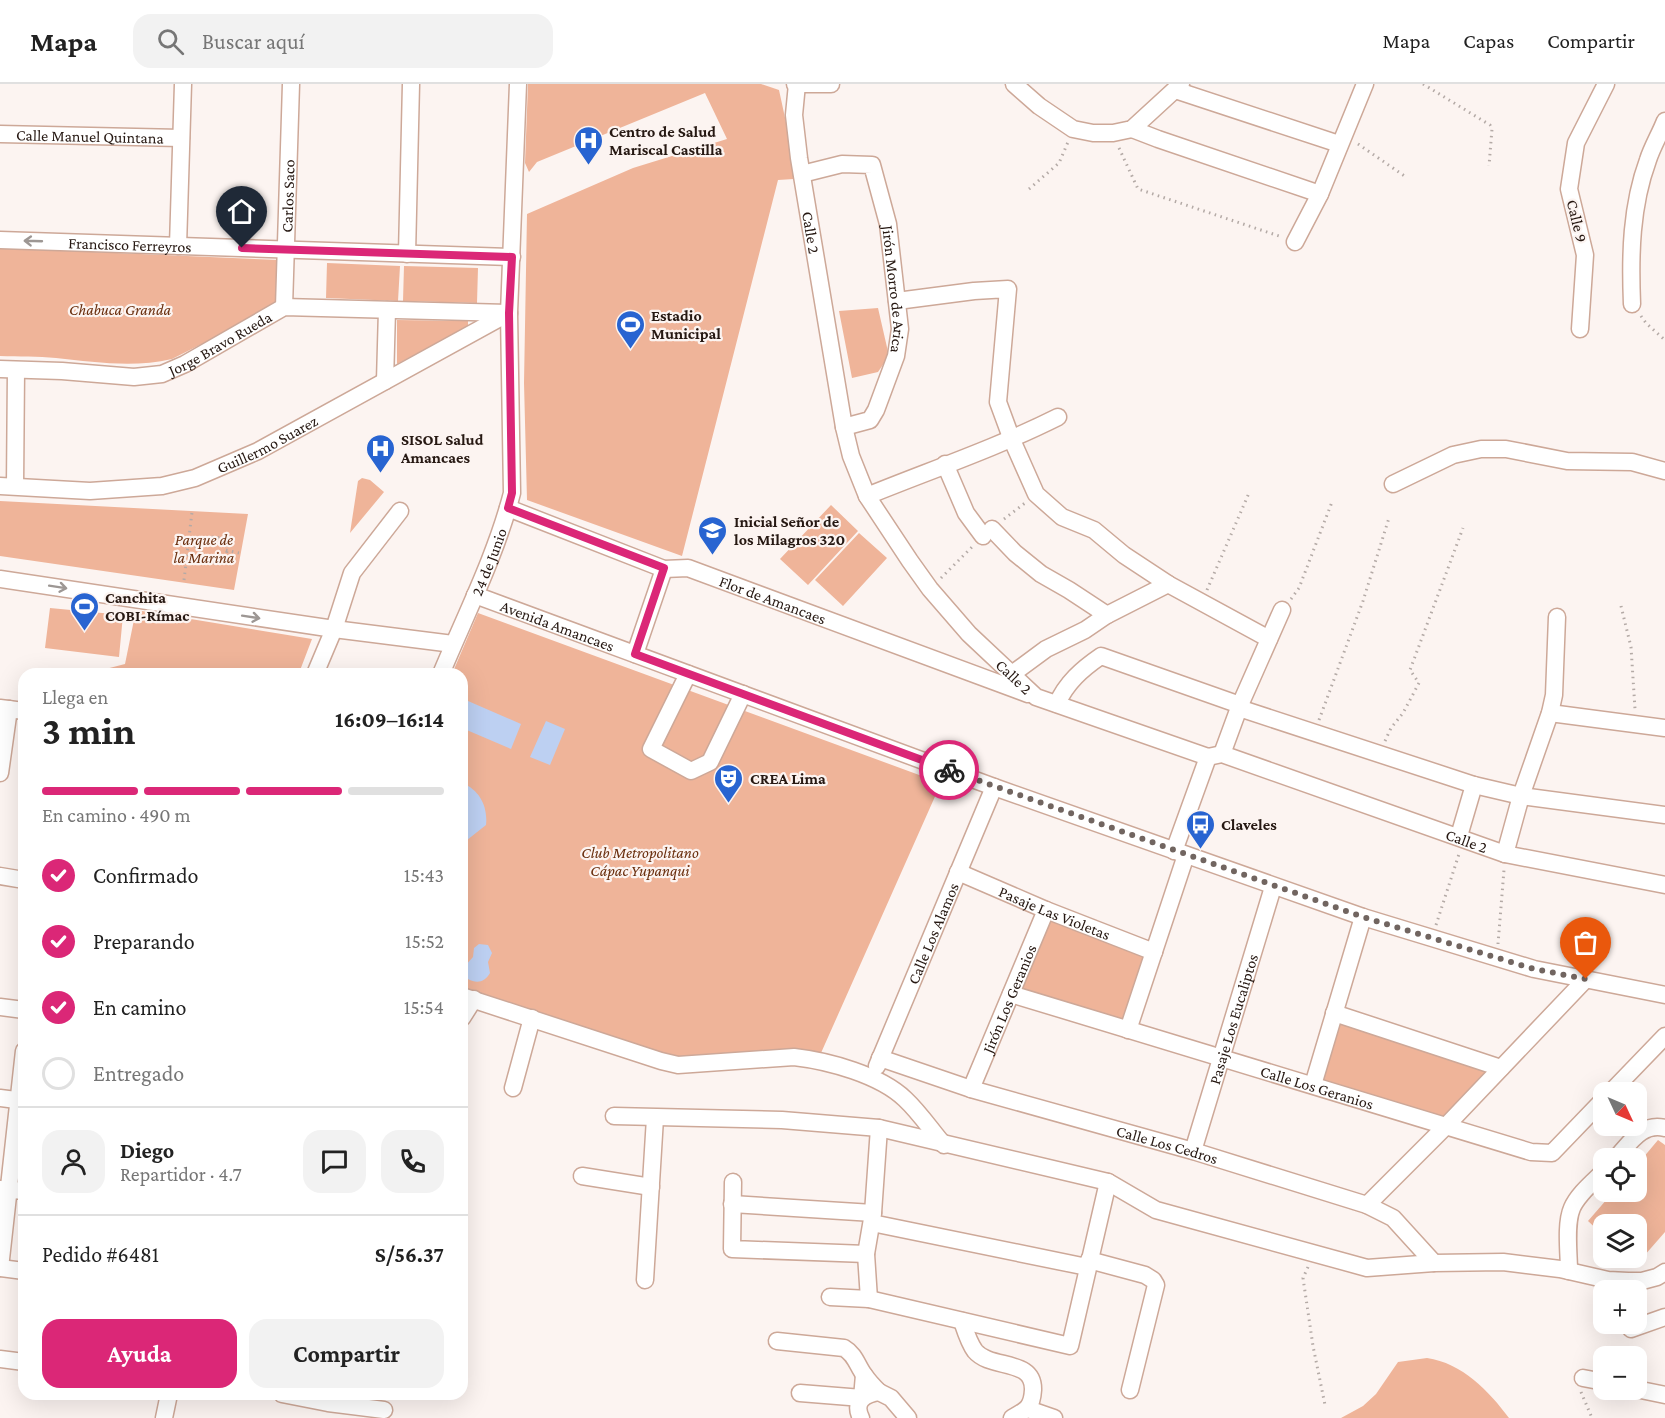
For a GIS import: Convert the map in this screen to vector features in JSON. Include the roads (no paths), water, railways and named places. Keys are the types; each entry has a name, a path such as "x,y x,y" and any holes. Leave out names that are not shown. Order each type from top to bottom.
{"street":[{"path":"178,246 183,84"},
{"name":"Carlos Saco","path":"284,308 291,84"},
{"path":"407,254 411,84"},
{"name":"24 de Junio","path":"443,668 475,595 512,493 509,313 518,84"},
{"path":"796,84 831,84"},
{"name":"Calle 2","path":"796,84 794,115 802,174 844,428 853,463 867,496 930,589 969,634 1036,697 1461,837 1505,854 1665,885"},
{"path":"1014,84 1039,106 1073,129 1093,133 1113,133 1132,129 1178,87 1342,140"},
{"path":"1295,242 1320,194 1365,84"},
{"name":"Calle 9","path":"1580,330 1585,255 1569,189 1576,143 1606,84"},
{"path":"1632,304 1630,255 1636,206 1648,160 1665,121"},
{"path":"1132,129 1158,140 1320,194"},
{"name":"Calle Manuel Quintana","path":"0,134 181,138"},
{"name":"Jirón Morro de Arica","path":"802,174 842,164 872,165 888,224 900,329 896,356 870,420 844,428"},
{"name":"Francisco Ferreyros","path":"0,240 512,257"},
{"path":"897,301 1008,289 998,402 1036,494 1062,517 1094,530 1124,555 1168,584 1269,639"},
{"name":"Jorge Bravo Rueda","path":"8,369 62,370 134,377 162,374 185,364 284,308 509,313"},
{"path":"385,381 387,310"},
{"name":"Guillermo Suarez","path":"7,486 90,491 162,486 195,478 258,451 509,313"},
{"path":"7,486 8,369"},
{"path":"867,496 1012,440 1058,417"},
{"path":"1394,484 1453,455 1481,449 1506,449 1567,461 1632,462 1665,471"},
{"path":"945,464 966,513 1041,574 1107,615"},
{"name":"Flor de Amancaes","path":"508,508 664,568 688,568 1036,697"},
{"path":"318,668 334,629 352,573 400,511"},
{"path":"635,654 664,568"},
{"path":"0,579 334,629 453,644"},
{"path":"1012,674 1046,649 1168,584"},
{"name":"Avenida Amancaes","path":"475,595 994,787 1363,917 1534,969 1665,995"},
{"path":"1128,1030 1154,952 1180,853 1215,755 1240,707 1282,610"},
{"path":"1505,854 1554,695 1557,617"},
{"path":"1057,704 1062,692 1082,669 1101,656 1240,707 1474,785 1521,796 1665,815"},
{"path":"688,674 651,749 691,771 710,762 743,694"},
{"path":"0,773 11,709"},
{"path":"1550,712 1636,722 1665,728"},
{"path":"1461,837 1474,785"},
{"name":"Calle Los Alamos","path":"873,1078 994,787"},
{"name":"Pasaje Las Violetas","path":"958,872 1154,952"},
{"path":"0,876 18,879"},
{"name":"Pasaje Los Eucaliptos","path":"1193,1151 1274,886"},
{"name":"Jirón Los Geranios","path":"971,1089 1046,909"},
{"path":"1313,1085 1363,917"},
{"path":"1366,1205 1586,979"},
{"name":"Calle Los Geranios","path":"1011,994 1531,1152 1552,1153 1593,1110"},
{"path":"468,998 678,1065 794,1058 825,1063 873,1078 889,1086 905,1098 944,1145"},
{"path":"0,1007 18,1009"},
{"path":"1334,1013 1501,1068"},
{"path":"513,1088 532,1018"},
{"path":"1620,1082 1665,1035"},
{"name":"Calle Los Cedros","path":"880,1058 971,1089 1193,1151 1366,1205 1393,1218 1434,1263"},
{"path":"0,1098 18,1100"},
{"path":"899,1133 906,1125 908,1118 909,1111 905,1098"},
{"path":"614,1116 782,1119 879,1128 1108,1182 1156,1209 1367,1268 1434,1263 1503,1262 1569,1271 1608,1280 1628,1281 1642,1281 1665,1272"},
{"path":"645,1280 655,1118"},
{"path":"18,1125 0,1268 18,1270"},
{"path":"1626,1148 1647,1128 1655,1125 1665,1128"},
{"path":"869,1299 866,1254 873,1218 879,1128"},
{"path":"582,1176 651,1187"},
{"path":"733,1182 732,1249 866,1254"},
{"path":"830,1297 869,1299 1070,1346 1108,1182"},
{"path":"1569,1271 1569,1219 1577,1200 1593,1183"},
{"path":"732,1204 873,1218 1145,1275 1153,1280 1156,1286 1130,1390"},
{"path":"1647,1323 1665,1317"},
{"path":"962,1321 976,1352 985,1358 1014,1366 1026,1372 1032,1380 1032,1400 1028,1409 1012,1418"},
{"path":"777,1341 844,1348 854,1356 864,1375 879,1392 891,1398 908,1418"},
{"path":"0,1359 18,1361"},
{"path":"861,1418 858,1405 862,1398 864,1375"},
{"path":"1583,1378 1593,1380"},
{"path":"1647,1391 1665,1395"},
{"path":"800,1393 862,1398 879,1392"},
{"path":"164,1418 167,1400"},
{"path":"313,1400 384,1410"},
{"path":"1028,1409 1054,1418"}],"water":[{"path":"468,701 521,724 511,749 468,731"},
{"path":"546,721 565,729 550,765 530,757"},
{"path":"468,786 482,800 486,812 486,825 468,839"},
{"path":"479,944 488,945 492,953 488,962 490,973 481,981 468,979 468,963 473,957 474,948"}],"place":[{"name":"Centro de Salud Mariscal Castilla","path":"588,166"},
{"name":"Estadio Municipal","path":"630,350"},
{"name":"SISOL Salud Amancaes","path":"380,474"},
{"name":"Inicial Señor de los Milagros 320","path":"713,556"},
{"name":"Canchita COBI-Rímac","path":"84,632"},
{"name":"CREA Lima","path":"729,804"},
{"name":"Claveles","path":"1200,850"}],"park label":[{"name":"Chabuca Granda","path":"120,309"},
{"name":"Parque de la Marina","path":"204,548"},
{"name":"Club Metropolitano Cápac Yupanqui","path":"640,861"}]}
